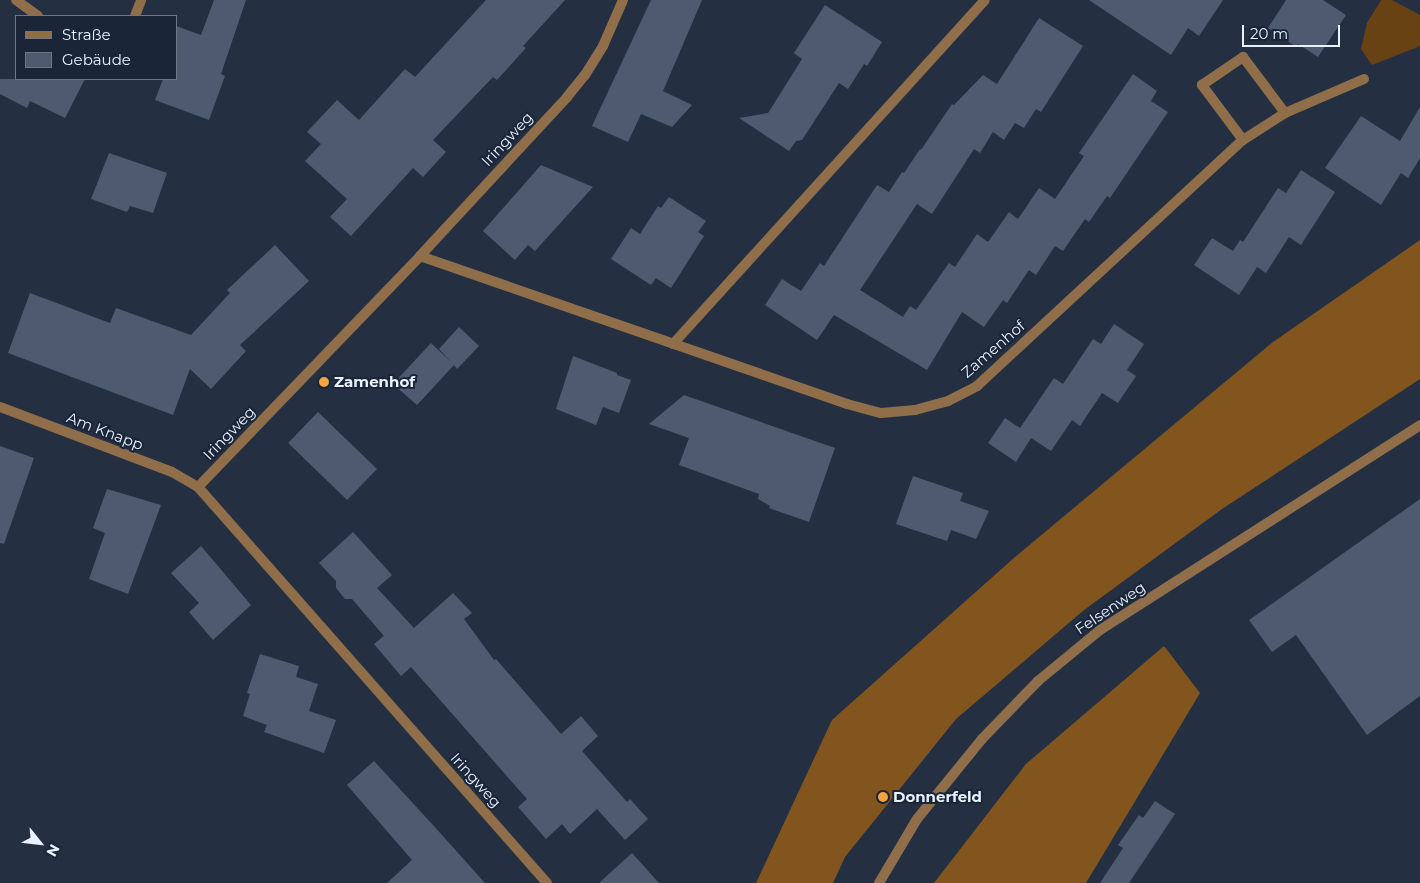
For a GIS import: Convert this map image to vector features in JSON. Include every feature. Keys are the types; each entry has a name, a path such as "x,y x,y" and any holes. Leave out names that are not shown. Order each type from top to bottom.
{"street":[{"path":"16,0 37,15"},
{"path":"135,15 141,0"},
{"name":"Iringweg","path":"547,883 198,487 420,256 585,75 604,46 624,0"},
{"path":"674,344 985,0"},
{"path":"1243,140 1202,85 1243,57 1285,113"},
{"name":"Zamenhof","path":"420,256 846,404 881,413 915,410 948,401 978,386 1243,140 1285,113 1364,79"},
{"name":"Am Knapp","path":"0,407 172,472 198,487"},
{"name":"Felsenweg","path":"879,883 917,819 982,739 1038,680 1100,630 1420,425"}],"shaded area":[{"path":"1381,0 1392,0 1420,15 1420,46 1372,65 1361,49 1367,23"},
{"path":"1420,240 1420,379 1222,509 1084,610 956,719 845,857 833,883 756,883 832,720 1015,557 1273,342"},
{"path":"1164,646 1200,693 1086,883 934,883 1026,764"}],"building":[{"path":"214,0 246,0 221,74 225,76 209,120 155,100 163,80 178,80 178,27 201,35"},
{"path":"486,0 565,0 523,46 526,48 497,80 493,77 433,140 446,152 423,177 413,168 351,236 330,217 347,199 305,161 321,144 307,132 337,100 359,120 405,69 415,77"},
{"path":"651,0 702,0 663,91 692,105 672,127 641,114 628,142 592,126"},
{"path":"1089,0 1223,0 1199,36 1188,28 1171,55"},
{"path":"1286,0 1323,0 1346,15 1318,57 1298,44 1296,47 1268,28"},
{"path":"825,5 882,42 867,66 864,64 848,89 839,83 802,140 796,141 789,151 739,118 768,113 802,59 794,53"},
{"path":"1039,18 1083,46 1041,112 1036,109 1024,128 1015,123 1004,140 993,132 980,153 974,149 932,214 917,204 860,290 903,317 910,306 916,310 949,263 955,267 977,234 988,242 1009,212 1018,219 1039,188 1055,199 1084,156 1079,153 1133,74 1157,91 1151,101 1168,112 1110,198 1107,196 1089,222 1085,219 1063,251 1055,246 1036,275 1029,270 1007,303 1003,300 984,327 962,312 927,370 834,315 817,340 765,305 782,279 801,291 820,263 824,266 877,185 889,192 902,172 904,173 921,150 952,104 954,105 983,75 997,84"},
{"path":"0,79 84,80 65,118 30,101 27,108 0,94"},
{"path":"1420,107 1420,158 1408,178 1401,173 1381,205 1325,168 1361,116 1400,141"},
{"path":"109,153 167,173 153,213 130,206 127,212 91,199"},
{"path":"541,165 593,187 535,251 528,245 515,260 483,231"},
{"path":"1301,170 1335,192 1301,245 1289,237 1266,273 1257,267 1239,295 1194,265 1212,238 1233,251 1240,240 1243,242 1278,188 1286,193"},
{"path":"669,197 706,221 698,232 704,236 671,288 656,278 651,285 611,259 631,228 640,234 658,206 661,208"},
{"path":"275,245 309,281 240,345 246,351 211,389 190,369 173,415 8,353 30,293 110,323 116,308 191,335 230,293 227,290"},
{"path":"1114,324 1144,344 1127,370 1136,376 1118,403 1102,393 1080,426 1072,420 1051,451 1031,438 1016,462 988,443 1005,418 1020,428 1054,378 1063,384 1093,339 1101,344"},
{"path":"459,327 479,346 457,369 454,365 417,405 393,384 431,343 451,362 439,349"},
{"path":"573,356 631,380 619,413 603,407 596,425 556,409"},
{"path":"684,395 835,448 809,522 769,508 770,506 758,499 759,494 679,465 689,438 649,424"},
{"path":"318,412 377,469 347,500 288,443"},
{"path":"0,446 34,458 4,544 0,543"},
{"path":"913,476 963,493 960,501 989,511 976,539 951,530 947,541 896,524"},
{"path":"107,489 161,505 128,594 89,579 105,533 93,528"},
{"path":"1420,499 1420,696 1367,735 1296,635 1272,652 1249,620"},
{"path":"353,532 392,575 377,588 414,628 453,593 472,613 464,619 494,660 496,659 561,734 581,716 598,736 582,751 627,802 630,799 648,819 625,840 597,809 570,834 562,824 546,839 518,807 527,799 411,667 401,676 374,644 384,636 352,599 345,599 336,588 336,581 319,563"},
{"path":"201,546 251,605 213,640 189,612 199,603 171,573"},
{"path":"260,654 299,666 296,677 318,684 309,711 336,720 324,753 264,732 267,725 243,716 250,694 247,693"},
{"path":"374,761 485,883 387,883 412,860 347,785"},
{"path":"1155,801 1175,814 1129,883 1100,883 1123,848 1118,845 1139,815 1143,818"},
{"path":"632,853 659,883 599,883"}],"place":[{"name":"Zamenhof","path":"324,382"},
{"name":"Donnerfeld","path":"883,797"}]}
